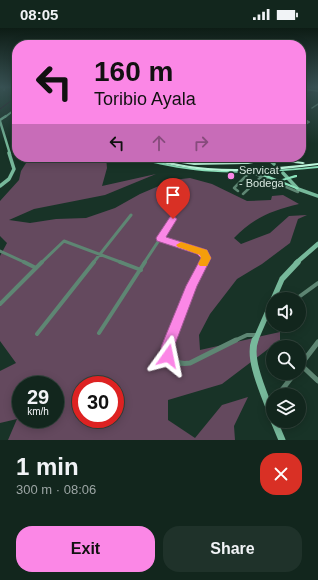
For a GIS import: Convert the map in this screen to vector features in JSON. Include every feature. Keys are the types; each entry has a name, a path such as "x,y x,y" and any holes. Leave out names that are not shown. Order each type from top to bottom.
{"highway":[{"path":"306,162 318,161"},
{"path":"168,162 184,166 222,170 278,169 318,165"},
{"path":"186,162 250,168 303,162"},
{"path":"197,164 251,162"}],"main road":[{"path":"154,162 194,170 255,174 283,180 296,176 302,169"},
{"path":"255,174 302,169 318,165"},
{"path":"276,179 296,188 296,176"}],"street":[{"path":"0,186 9,179 14,169 0,120 12,112"},
{"path":"284,173 296,188"},
{"path":"255,174 318,196"},
{"path":"238,191 234,188 255,174"},
{"path":"243,194 255,174"},
{"path":"37,334 131,215"},
{"path":"98,333 141,270 173,219"},
{"path":"161,238 200,251 204,253 206,258 192,286 168,347 168,356 173,362 181,364 190,363 247,335 256,335"},
{"path":"0,304 64,240 141,270"},
{"path":"276,292 282,279 290,269 318,244"},
{"path":"1,253 36,268"},
{"path":"306,292 318,283"},
{"path":"266,314 256,335 252,348 253,360 266,392"},
{"path":"306,358 318,342"},
{"path":"306,371 318,381"},
{"path":"283,388 290,380"},
{"path":"277,428 282,440"}],"shaded area":[{"path":"28,162 106,162 107,168 102,186 156,174 105,195 34,209 9,220 30,223 56,219 86,218 115,208 140,194 173,180 190,178 212,184 247,201 271,200 272,196 283,195 299,204 272,212 256,220 234,238 241,244 270,233 289,216 307,215 298,219 290,243 262,264 237,279 210,314 199,335 200,350 280,332 280,340 266,340 266,351 222,384 168,400 168,420 195,438 222,405 248,397 234,426 235,440 8,440 13,428 64,428 64,376 12,376 12,420 0,423 0,371 16,363 0,341 0,256 7,243 0,236 0,201 19,180 21,171"}],"waterway":[{"path":"0,109 4,106"}],"slow traffic":[{"path":"181,245 204,253 206,258 203,264"}],"place":[{"name":"Servicat - Bodega","path":"231,176"}],"route":[{"path":"168,356 168,347 192,286 206,258 204,253 200,251 161,238 173,219"}]}
